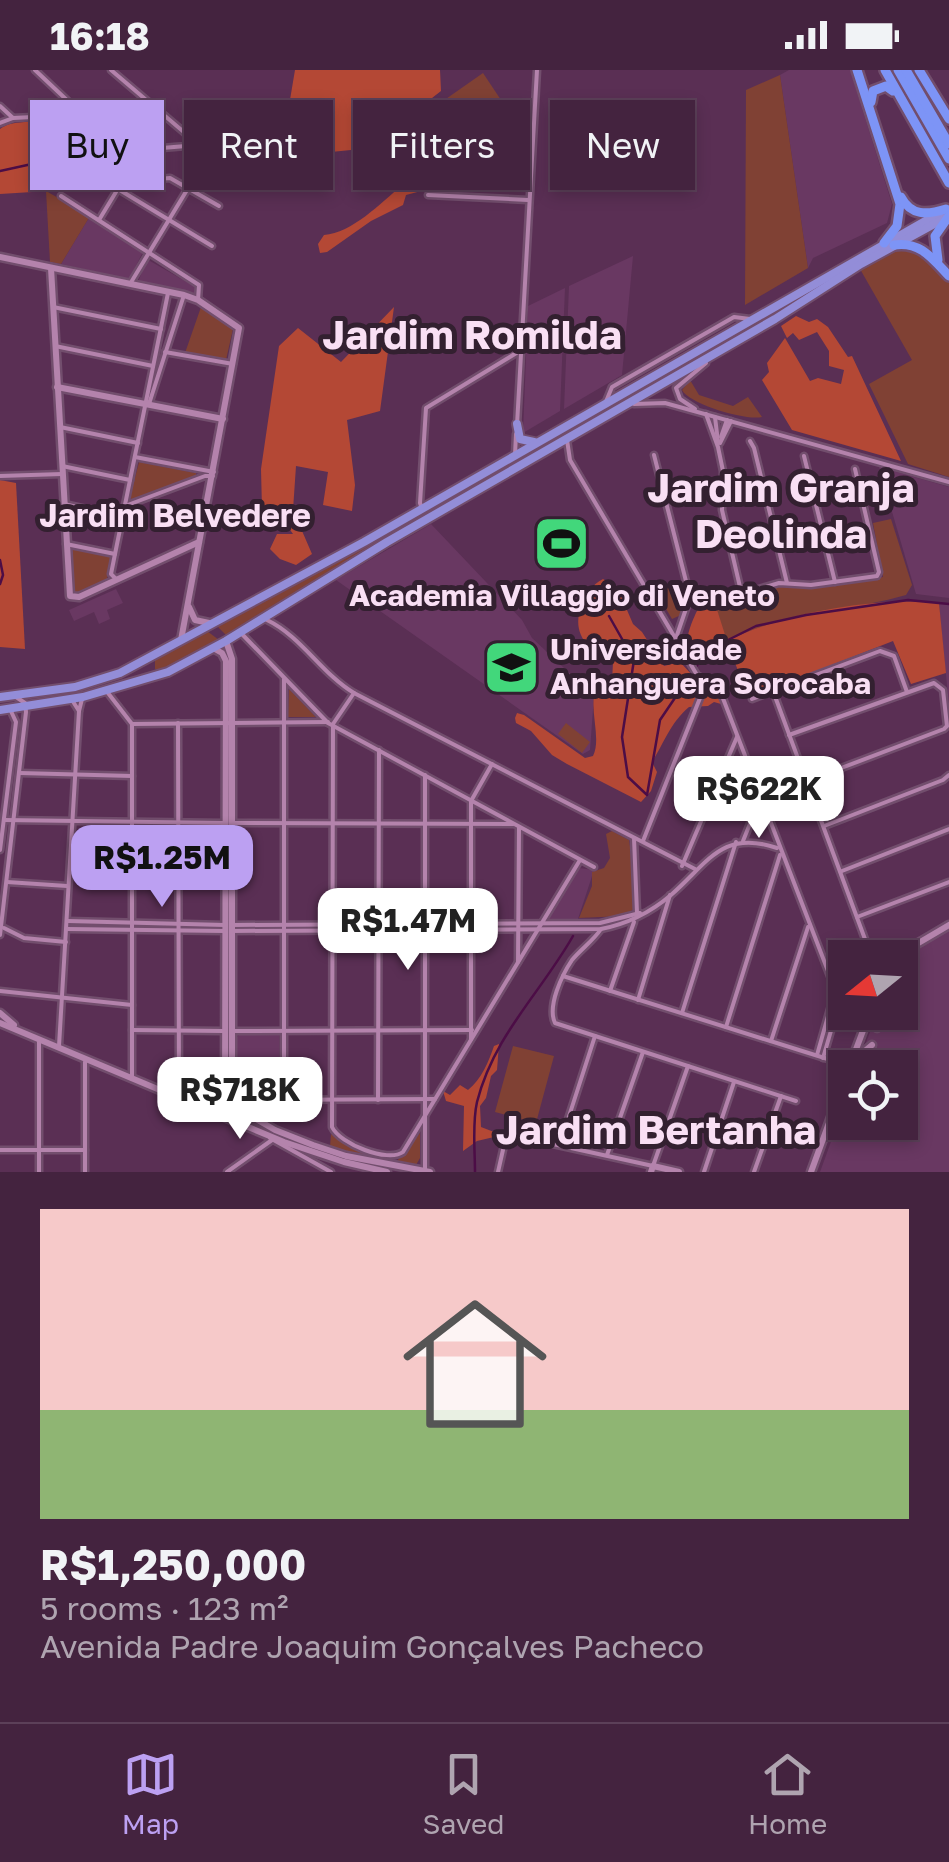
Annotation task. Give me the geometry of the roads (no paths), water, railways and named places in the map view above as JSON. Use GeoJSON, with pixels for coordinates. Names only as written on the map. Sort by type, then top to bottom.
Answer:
{"type":"FeatureCollection","features":[{"type":"Feature","properties":{"kind":"highway"},"geometry":{"type":"LineString","coordinates":[[858,70],[904,203],[913,211],[928,214],[948,211]]}},
{"type":"Feature","properties":{"kind":"highway"},"geometry":{"type":"LineString","coordinates":[[884,70],[949,184]]}},
{"type":"Feature","properties":{"kind":"highway"},"geometry":{"type":"LineString","coordinates":[[898,70],[949,159]]}},
{"type":"Feature","properties":{"kind":"highway"},"geometry":{"type":"LineString","coordinates":[[906,70],[949,144]]}},
{"type":"Feature","properties":{"kind":"highway"},"geometry":{"type":"LineString","coordinates":[[921,70],[949,119]]}},
{"type":"Feature","properties":{"kind":"highway"},"geometry":{"type":"LineString","coordinates":[[872,116],[873,91],[886,86],[909,114]]}},
{"type":"Feature","properties":{"kind":"highway"},"geometry":{"type":"LineString","coordinates":[[896,187],[900,216],[889,244],[916,245],[949,275]]}},
{"type":"Feature","properties":{"kind":"highway"},"geometry":{"type":"LineString","coordinates":[[948,211],[934,241],[938,260],[949,275]]}},
{"type":"Feature","properties":{"kind":"main road"},"geometry":{"type":"LineString","coordinates":[[0,698],[102,680],[159,652],[290,583],[754,316],[948,211]]}},
{"type":"Feature","properties":{"kind":"main road"},"geometry":{"type":"LineString","coordinates":[[5,709],[83,698],[168,672],[727,348],[889,244]]}},
{"type":"Feature","properties":{"kind":"main road"},"geometry":{"type":"LineString","coordinates":[[770,307],[775,319]]}},
{"type":"Feature","properties":{"kind":"main road"},"geometry":{"type":"LineString","coordinates":[[754,316],[763,317],[763,326]]}},
{"type":"Feature","properties":{"kind":"main road"},"geometry":{"type":"LineString","coordinates":[[585,415],[592,425]]}},
{"type":"Feature","properties":{"kind":"main road"},"geometry":{"type":"LineString","coordinates":[[576,421],[580,424],[579,432]]}},
{"type":"Feature","properties":{"kind":"main road"},"geometry":{"type":"LineString","coordinates":[[517,424],[522,441],[538,442]]}},
{"type":"Feature","properties":{"kind":"main road"},"geometry":{"type":"LineString","coordinates":[[507,474],[515,456]]}},
{"type":"Feature","properties":{"kind":"main road"},"geometry":{"type":"LineString","coordinates":[[422,509],[430,518]]}},
{"type":"Feature","properties":{"kind":"main road"},"geometry":{"type":"LineString","coordinates":[[209,623],[226,641]]}},
{"type":"Feature","properties":{"kind":"main road"},"geometry":{"type":"LineString","coordinates":[[159,652],[152,668],[155,672],[168,672]]}},
{"type":"Feature","properties":{"kind":"street"},"geometry":{"type":"LineString","coordinates":[[35,70],[67,100]]}},
{"type":"Feature","properties":{"kind":"street"},"geometry":{"type":"LineString","coordinates":[[110,70],[146,100]]}},
{"type":"Feature","properties":{"kind":"street"},"geometry":{"type":"LineString","coordinates":[[515,456],[538,70]]}},
{"type":"Feature","properties":{"kind":"street"},"geometry":{"type":"LineString","coordinates":[[0,106],[13,118]]}},
{"type":"Feature","properties":{"kind":"street"},"geometry":{"type":"LineString","coordinates":[[164,115],[188,138],[186,146],[164,149]]}},
{"type":"Feature","properties":{"kind":"street"},"geometry":{"type":"LineString","coordinates":[[0,123],[30,117]]}},
{"type":"Feature","properties":{"kind":"street"},"geometry":{"type":"LineString","coordinates":[[99,220],[117,190]]}},
{"type":"Feature","properties":{"kind":"street"},"geometry":{"type":"LineString","coordinates":[[120,190],[212,246]]}},
{"type":"Feature","properties":{"kind":"street"},"geometry":{"type":"LineString","coordinates":[[130,284],[187,190]]}},
{"type":"Feature","properties":{"kind":"street"},"geometry":{"type":"LineString","coordinates":[[190,190],[219,206]]}},
{"type":"Feature","properties":{"kind":"street"},"geometry":{"type":"LineString","coordinates":[[428,194],[529,200]]}},
{"type":"Feature","properties":{"kind":"street"},"geometry":{"type":"LineString","coordinates":[[61,196],[200,286],[198,300]]}},
{"type":"Feature","properties":{"kind":"street"},"geometry":{"type":"LineString","coordinates":[[0,257],[198,300],[238,328],[181,640]]}},
{"type":"Feature","properties":{"kind":"street"},"geometry":{"type":"LineString","coordinates":[[50,268],[72,598],[200,541]]}},
{"type":"Feature","properties":{"kind":"street"},"geometry":{"type":"LineString","coordinates":[[157,367],[168,293]]}},
{"type":"Feature","properties":{"kind":"street"},"geometry":{"type":"LineString","coordinates":[[117,580],[112,574],[115,554],[146,408],[184,296]]}},
{"type":"Feature","properties":{"kind":"street"},"geometry":{"type":"LineString","coordinates":[[53,307],[160,330]]}},
{"type":"Feature","properties":{"kind":"street"},"geometry":{"type":"LineString","coordinates":[[55,346],[157,367]]}},
{"type":"Feature","properties":{"kind":"street"},"geometry":{"type":"LineString","coordinates":[[422,509],[426,408],[508,360],[521,347]]}},
{"type":"Feature","properties":{"kind":"street"},"geometry":{"type":"LineString","coordinates":[[699,412],[680,400],[677,385],[727,348]]}},
{"type":"Feature","properties":{"kind":"street"},"geometry":{"type":"LineString","coordinates":[[164,352],[233,364]]}},
{"type":"Feature","properties":{"kind":"street"},"geometry":{"type":"LineString","coordinates":[[508,360],[516,362],[520,370]]}},
{"type":"Feature","properties":{"kind":"street"},"geometry":{"type":"LineString","coordinates":[[57,387],[146,408],[224,419]]}},
{"type":"Feature","properties":{"kind":"street"},"geometry":{"type":"LineString","coordinates":[[625,406],[654,402],[699,412],[949,482]]}},
{"type":"Feature","properties":{"kind":"street"},"geometry":{"type":"LineString","coordinates":[[706,414],[718,447]]}},
{"type":"Feature","properties":{"kind":"street"},"geometry":{"type":"LineString","coordinates":[[715,416],[719,426],[726,533],[738,583],[744,590]]}},
{"type":"Feature","properties":{"kind":"street"},"geometry":{"type":"LineString","coordinates":[[718,447],[729,421]]}},
{"type":"Feature","properties":{"kind":"street"},"geometry":{"type":"LineString","coordinates":[[60,427],[138,443]]}},
{"type":"Feature","properties":{"kind":"street"},"geometry":{"type":"LineString","coordinates":[[567,440],[570,460],[675,640],[697,675],[719,688],[831,982],[832,1002],[820,1056]]}},
{"type":"Feature","properties":{"kind":"street"},"geometry":{"type":"LineString","coordinates":[[750,441],[787,583]]}},
{"type":"Feature","properties":{"kind":"street"},"geometry":{"type":"LineString","coordinates":[[550,448],[570,460]]}},
{"type":"Feature","properties":{"kind":"street"},"geometry":{"type":"LineString","coordinates":[[654,455],[690,597],[675,640]]}},
{"type":"Feature","properties":{"kind":"street"},"geometry":{"type":"LineString","coordinates":[[804,456],[835,582]]}},
{"type":"Feature","properties":{"kind":"street"},"geometry":{"type":"LineString","coordinates":[[135,457],[214,474]]}},
{"type":"Feature","properties":{"kind":"street"},"geometry":{"type":"LineString","coordinates":[[724,602],[744,590],[877,576],[856,469]]}},
{"type":"Feature","properties":{"kind":"street"},"geometry":{"type":"LineString","coordinates":[[0,476],[62,470],[130,480]]}},
{"type":"Feature","properties":{"kind":"street"},"geometry":{"type":"LineString","coordinates":[[124,506],[214,474]]}},
{"type":"Feature","properties":{"kind":"street"},"geometry":{"type":"LineString","coordinates":[[64,504],[122,517]]}},
{"type":"Feature","properties":{"kind":"street"},"geometry":{"type":"LineString","coordinates":[[66,544],[115,554]]}},
{"type":"Feature","properties":{"kind":"street"},"geometry":{"type":"LineString","coordinates":[[184,549],[193,552],[197,562]]}},
{"type":"Feature","properties":{"kind":"street"},"geometry":{"type":"LineString","coordinates":[[690,597],[710,592]]}},
{"type":"Feature","properties":{"kind":"street"},"geometry":{"type":"LineString","coordinates":[[189,601],[193,618],[209,623]]}},
{"type":"Feature","properties":{"kind":"street"},"geometry":{"type":"LineString","coordinates":[[263,618],[287,632],[330,677],[354,693],[694,870]]}},
{"type":"Feature","properties":{"kind":"street"},"geometry":{"type":"LineString","coordinates":[[668,628],[680,626]]}},
{"type":"Feature","properties":{"kind":"street"},"geometry":{"type":"LineString","coordinates":[[240,632],[331,723],[594,866]]}},
{"type":"Feature","properties":{"kind":"street"},"geometry":{"type":"LineString","coordinates":[[226,641],[232,659],[228,723]]}},
{"type":"Feature","properties":{"kind":"street"},"geometry":{"type":"LineString","coordinates":[[212,648],[226,658],[232,1104],[229,1118]]}},
{"type":"Feature","properties":{"kind":"street"},"geometry":{"type":"LineString","coordinates":[[752,699],[880,652],[894,656],[907,692]]}},
{"type":"Feature","properties":{"kind":"street"},"geometry":{"type":"LineString","coordinates":[[284,679],[284,1101]]}},
{"type":"Feature","properties":{"kind":"street"},"geometry":{"type":"LineString","coordinates":[[790,735],[934,682],[943,690],[947,726],[806,781]]}},
{"type":"Feature","properties":{"kind":"street"},"geometry":{"type":"LineString","coordinates":[[642,843],[706,683]]}},
{"type":"Feature","properties":{"kind":"street"},"geometry":{"type":"LineString","coordinates":[[773,691],[866,940]]}},
{"type":"Feature","properties":{"kind":"street"},"geometry":{"type":"LineString","coordinates":[[105,692],[113,696],[132,724],[132,1079]]}},
{"type":"Feature","properties":{"kind":"street"},"geometry":{"type":"LineString","coordinates":[[354,693],[331,723],[332,1127],[338,1138],[389,1156],[400,1155],[580,860]]}},
{"type":"Feature","properties":{"kind":"street"},"geometry":{"type":"LineString","coordinates":[[0,936],[26,707],[14,697]]}},
{"type":"Feature","properties":{"kind":"street"},"geometry":{"type":"LineString","coordinates":[[58,1049],[79,711],[83,698]]}},
{"type":"Feature","properties":{"kind":"street"},"geometry":{"type":"LineString","coordinates":[[72,700],[79,711]]}},
{"type":"Feature","properties":{"kind":"street"},"geometry":{"type":"LineString","coordinates":[[0,850],[16,722],[5,709]]}},
{"type":"Feature","properties":{"kind":"street"},"geometry":{"type":"LineString","coordinates":[[177,1097],[178,723]]}},
{"type":"Feature","properties":{"kind":"street"},"geometry":{"type":"LineString","coordinates":[[132,724],[331,723]]}},
{"type":"Feature","properties":{"kind":"street"},"geometry":{"type":"LineString","coordinates":[[682,866],[737,736]]}},
{"type":"Feature","properties":{"kind":"street"},"geometry":{"type":"LineString","coordinates":[[378,750],[378,1100]]}},
{"type":"Feature","properties":{"kind":"street"},"geometry":{"type":"LineString","coordinates":[[778,766],[798,759]]}},
{"type":"Feature","properties":{"kind":"street"},"geometry":{"type":"LineString","coordinates":[[470,1040],[471,801],[492,764]]}},
{"type":"Feature","properties":{"kind":"street"},"geometry":{"type":"LineString","coordinates":[[20,773],[132,776]]}},
{"type":"Feature","properties":{"kind":"street"},"geometry":{"type":"LineString","coordinates":[[206,1110],[232,1104],[275,1130],[313,1146],[427,1172],[426,775]]}},
{"type":"Feature","properties":{"kind":"street"},"geometry":{"type":"LineString","coordinates":[[823,826],[949,775]]}},
{"type":"Feature","properties":{"kind":"street"},"geometry":{"type":"LineString","coordinates":[[743,841],[760,797]]}},
{"type":"Feature","properties":{"kind":"street"},"geometry":{"type":"LineString","coordinates":[[4,820],[516,825]]}},
{"type":"Feature","properties":{"kind":"street"},"geometry":{"type":"LineString","coordinates":[[516,825],[518,963]]}},
{"type":"Feature","properties":{"kind":"street"},"geometry":{"type":"LineString","coordinates":[[840,871],[949,829]]}},
{"type":"Feature","properties":{"kind":"street"},"geometry":{"type":"LineString","coordinates":[[610,991],[636,917],[634,838]]}},
{"type":"Feature","properties":{"kind":"street"},"geometry":{"type":"LineString","coordinates":[[518,926],[538,930],[600,926],[636,917],[670,896],[694,870],[736,842],[757,841],[780,850]]}},
{"type":"Feature","properties":{"kind":"street"},"geometry":{"type":"LineString","coordinates":[[682,1013],[736,842]]}},
{"type":"Feature","properties":{"kind":"street"},"geometry":{"type":"LineString","coordinates":[[726,1027],[780,850]]}},
{"type":"Feature","properties":{"kind":"street"},"geometry":{"type":"LineString","coordinates":[[7,882],[69,886]]}},
{"type":"Feature","properties":{"kind":"street"},"geometry":{"type":"LineString","coordinates":[[857,917],[949,882]]}},
{"type":"Feature","properties":{"kind":"street"},"geometry":{"type":"LineString","coordinates":[[638,1000],[670,896]]}},
{"type":"Feature","properties":{"kind":"street"},"geometry":{"type":"LineString","coordinates":[[68,921],[132,927]]}},
{"type":"Feature","properties":{"kind":"street"},"geometry":{"type":"LineString","coordinates":[[67,929],[472,927],[542,923],[600,926]]}},
{"type":"Feature","properties":{"kind":"street"},"geometry":{"type":"LineString","coordinates":[[770,1041],[808,924]]}},
{"type":"Feature","properties":{"kind":"street"},"geometry":{"type":"LineString","coordinates":[[918,943],[949,925]]}},
{"type":"Feature","properties":{"kind":"street"},"geometry":{"type":"LineString","coordinates":[[600,926],[563,976],[551,1012],[557,1024],[796,1101]]}},
{"type":"Feature","properties":{"kind":"street"},"geometry":{"type":"LineString","coordinates":[[1,927],[24,938],[66,942]]}},
{"type":"Feature","properties":{"kind":"street"},"geometry":{"type":"LineString","coordinates":[[563,976],[828,1058]]}},
{"type":"Feature","properties":{"kind":"street"},"geometry":{"type":"LineString","coordinates":[[0,991],[132,1005]]}},
{"type":"Feature","properties":{"kind":"street"},"geometry":{"type":"LineString","coordinates":[[0,1013],[20,1029],[58,1049],[283,1144],[387,1172]]}},
{"type":"Feature","properties":{"kind":"street"},"geometry":{"type":"LineString","coordinates":[[0,1023],[41,1040]]}},
{"type":"Feature","properties":{"kind":"street"},"geometry":{"type":"LineString","coordinates":[[132,1030],[478,1030]]}},
{"type":"Feature","properties":{"kind":"street"},"geometry":{"type":"LineString","coordinates":[[560,1144],[595,1036]]}},
{"type":"Feature","properties":{"kind":"street"},"geometry":{"type":"LineString","coordinates":[[39,1172],[41,1040]]}},
{"type":"Feature","properties":{"kind":"street"},"geometry":{"type":"LineString","coordinates":[[866,1050],[872,1045]]}},
{"type":"Feature","properties":{"kind":"street"},"geometry":{"type":"LineString","coordinates":[[607,1155],[643,1052]]}},
{"type":"Feature","properties":{"kind":"street"},"geometry":{"type":"LineString","coordinates":[[85,1172],[86,1061]]}},
{"type":"Feature","properties":{"kind":"street"},"geometry":{"type":"LineString","coordinates":[[652,1169],[688,1066]]}},
{"type":"Feature","properties":{"kind":"street"},"geometry":{"type":"LineString","coordinates":[[704,1172],[734,1081]]}},
{"type":"Feature","properties":{"kind":"street"},"geometry":{"type":"LineString","coordinates":[[754,1172],[781,1096]]}},
{"type":"Feature","properties":{"kind":"street"},"geometry":{"type":"LineString","coordinates":[[177,1097],[232,1104],[436,1100]]}},
{"type":"Feature","properties":{"kind":"street"},"geometry":{"type":"LineString","coordinates":[[810,1172],[828,1124]]}},
{"type":"Feature","properties":{"kind":"street"},"geometry":{"type":"LineString","coordinates":[[498,1172],[504,1141],[510,1135],[679,1172]]}},
{"type":"Feature","properties":{"kind":"street"},"geometry":{"type":"LineString","coordinates":[[227,1172],[269,1138]]}},
{"type":"Feature","properties":{"kind":"street"},"geometry":{"type":"LineString","coordinates":[[283,1144],[332,1172]]}},
{"type":"Feature","properties":{"kind":"street"},"geometry":{"type":"LineString","coordinates":[[0,1150],[85,1150]]}},
{"type":"Feature","properties":{"kind":"street"},"geometry":{"type":"LineString","coordinates":[[314,1172],[322,1167]]}},
{"type":"Feature","properties":{"kind":"waterway"},"geometry":{"type":"LineString","coordinates":[[0,171],[30,164]]}},
{"type":"Feature","properties":{"kind":"waterway"},"geometry":{"type":"LineString","coordinates":[[0,560],[0,584]]}},
{"type":"Feature","properties":{"kind":"waterway"},"geometry":{"type":"LineString","coordinates":[[647,795],[660,720],[704,655],[726,641],[756,626],[806,615],[908,600],[949,604]]}},
{"type":"Feature","properties":{"kind":"waterway"},"geometry":{"type":"LineString","coordinates":[[609,616],[634,660],[622,737],[628,777],[646,794]]}},
{"type":"Feature","properties":{"kind":"waterway"},"geometry":{"type":"LineString","coordinates":[[475,1172],[475,1119],[485,1078],[506,1035],[573,936]]}},
{"type":"Feature","properties":{"kind":"place","name":"Academia Villaggio di Veneto"},"geometry":{"type":"Point","coordinates":[562,543]}},
{"type":"Feature","properties":{"kind":"place","name":"Universidade Anhanguera Sorocaba"},"geometry":{"type":"Point","coordinates":[511,667]}},
{"type":"Feature","properties":{"kind":"district","name":"Jardim Romilda"},"geometry":{"type":"Point","coordinates":[472,335]}},
{"type":"Feature","properties":{"kind":"district","name":"Jardim Granja Deolinda"},"geometry":{"type":"Point","coordinates":[781,511]}},
{"type":"Feature","properties":{"kind":"district","name":"Jardim Belvedere"},"geometry":{"type":"Point","coordinates":[175,516]}},
{"type":"Feature","properties":{"kind":"district","name":"Jardim Bertanha"},"geometry":{"type":"Point","coordinates":[656,1130]}}]}
